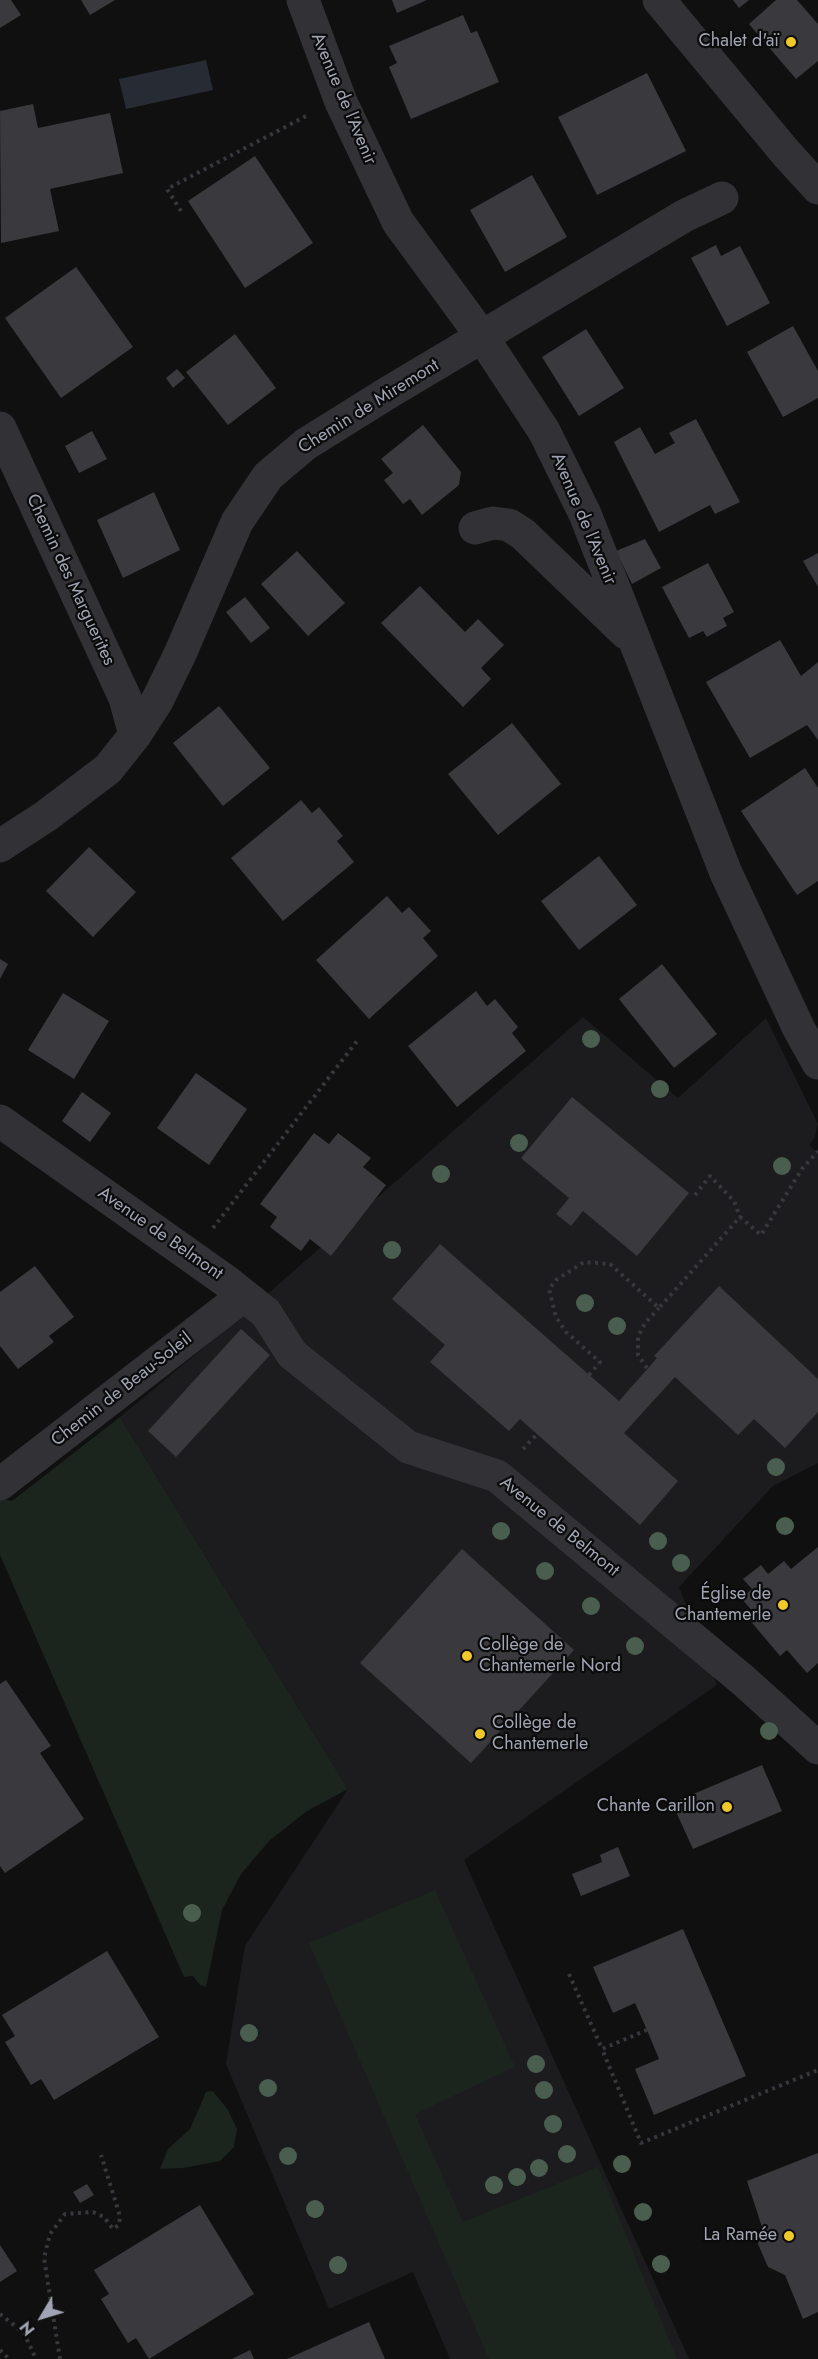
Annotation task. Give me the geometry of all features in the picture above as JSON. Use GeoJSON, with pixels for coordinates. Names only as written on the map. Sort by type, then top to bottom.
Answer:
{"type":"FeatureCollection","features":[{"type":"Feature","properties":{"kind":"street","name":"Avenue de l'Avenir"},"geometry":{"type":"LineString","coordinates":[[303,0],[341,102],[398,222],[483,338],[544,431],[575,493],[726,873],[799,1029],[818,1063]]}},
{"type":"Feature","properties":{"kind":"street"},"geometry":{"type":"LineString","coordinates":[[659,0],[786,153],[818,188]]}},
{"type":"Feature","properties":{"kind":"street","name":"Chemin de Miremont"},"geometry":{"type":"LineString","coordinates":[[0,846],[46,816],[108,769],[135,735],[157,701],[180,654],[237,522],[268,476],[306,444],[684,216],[722,198]]}},
{"type":"Feature","properties":{"kind":"street","name":"Chemin des Marguerites"},"geometry":{"type":"LineString","coordinates":[[0,428],[125,698],[135,735]]}},
{"type":"Feature","properties":{"kind":"street"},"geometry":{"type":"LineString","coordinates":[[475,528],[493,523],[508,525],[523,534],[633,640]]}},
{"type":"Feature","properties":{"kind":"street","name":"Avenue de Belmont"},"geometry":{"type":"LineString","coordinates":[[0,1121],[226,1281],[266,1312],[292,1354],[408,1447],[497,1476],[744,1681],[818,1748]]}},
{"type":"Feature","properties":{"kind":"street","name":"Chemin de Beau-Soleil"},"geometry":{"type":"LineString","coordinates":[[0,1484],[243,1296]]}},
{"type":"Feature","properties":{"kind":"path"},"geometry":{"type":"LineString","coordinates":[[181,211],[167,189],[311,113]]}},
{"type":"Feature","properties":{"kind":"path"},"geometry":{"type":"LineString","coordinates":[[210,1231],[357,1041]]}},
{"type":"Feature","properties":{"kind":"path"},"geometry":{"type":"LineString","coordinates":[[694,1195],[710,1176],[734,1201],[740,1217],[761,1235],[802,1169],[818,1150]]}},
{"type":"Feature","properties":{"kind":"path"},"geometry":{"type":"LineString","coordinates":[[647,1368],[638,1355],[638,1337],[645,1323],[740,1217]]}},
{"type":"Feature","properties":{"kind":"path"},"geometry":{"type":"LineString","coordinates":[[589,1375],[600,1362],[566,1332],[556,1317],[549,1289],[556,1280],[584,1262],[610,1264],[659,1308]]}},
{"type":"Feature","properties":{"kind":"path"},"geometry":{"type":"LineString","coordinates":[[569,1974],[641,2143],[818,2070]]}},
{"type":"Feature","properties":{"kind":"path"},"geometry":{"type":"LineString","coordinates":[[602,2049],[647,2030]]}},
{"type":"Feature","properties":{"kind":"path"},"geometry":{"type":"LineString","coordinates":[[60,2359],[44,2258],[50,2234],[66,2214],[93,2212],[104,2217],[113,2229],[119,2225],[120,2216],[101,2155]]}},
{"type":"Feature","properties":{"kind":"path"},"geometry":{"type":"LineString","coordinates":[[0,2314],[24,2334],[36,2359]]}},
{"type":"Feature","properties":{"kind":"path"},"geometry":{"type":"LineString","coordinates":[[0,2350],[9,2359]]}},
{"type":"Feature","properties":{"kind":"shaded area"},"geometry":{"type":"Polygon","coordinates":[[[206,60],[213,90],[126,109],[119,79],[206,60]]]}},
{"type":"Feature","properties":{"kind":"shaded area","name":"Collège de Chantemerle"},"geometry":{"type":"Polygon","coordinates":[[[583,1017],[678,1098],[766,1018],[818,1124],[815,1137],[809,1145],[818,1153],[818,1463],[773,1486],[679,1587],[717,1685],[464,1860],[689,2359],[450,2359],[413,2272],[329,2309],[226,2064],[245,1946],[348,1789],[120,1417],[247,1312],[583,1017]]]}},
{"type":"Feature","properties":{"kind":"shaded area"},"geometry":{"type":"Polygon","coordinates":[[[120,1417],[348,1789],[307,1811],[269,1841],[241,1874],[222,1910],[206,1987],[200,1985],[193,1976],[184,1977],[0,1555],[0,1498],[12,1501],[120,1417]]]}},
{"type":"Feature","properties":{"kind":"shaded area"},"geometry":{"type":"Polygon","coordinates":[[[435,1890],[515,2067],[415,2114],[463,2222],[598,2167],[677,2359],[489,2359],[309,1943],[435,1890]]]}},
{"type":"Feature","properties":{"kind":"shaded area"},"geometry":{"type":"Polygon","coordinates":[[[213,2091],[228,2110],[237,2129],[234,2147],[220,2161],[183,2168],[160,2169],[168,2149],[190,2129],[206,2092],[213,2091]]]}},
{"type":"Feature","properties":{"kind":"building"},"geometry":{"type":"Polygon","coordinates":[[[0,0],[11,0],[21,15],[0,28],[0,0]]]}},
{"type":"Feature","properties":{"kind":"building"},"geometry":{"type":"Polygon","coordinates":[[[81,0],[115,0],[90,15],[81,0]]]}},
{"type":"Feature","properties":{"kind":"building"},"geometry":{"type":"Polygon","coordinates":[[[392,0],[427,0],[397,13],[392,0]]]}},
{"type":"Feature","properties":{"kind":"building"},"geometry":{"type":"Polygon","coordinates":[[[733,0],[749,0],[739,8],[733,0]]]}},
{"type":"Feature","properties":{"kind":"building","name":"Chalet d'aï"},"geometry":{"type":"Polygon","coordinates":[[[776,0],[797,0],[818,24],[818,61],[796,79],[749,24],[776,0]]]}},
{"type":"Feature","properties":{"kind":"building"},"geometry":{"type":"Polygon","coordinates":[[[463,15],[471,33],[477,31],[499,82],[411,119],[389,67],[397,63],[389,46],[463,15]]]}},
{"type":"Feature","properties":{"kind":"building"},"geometry":{"type":"Polygon","coordinates":[[[647,73],[686,151],[597,195],[558,117],[647,73]]]}},
{"type":"Feature","properties":{"kind":"building"},"geometry":{"type":"Polygon","coordinates":[[[33,104],[38,128],[110,113],[123,173],[50,189],[59,231],[1,243],[0,111],[33,104]]]}},
{"type":"Feature","properties":{"kind":"building"},"geometry":{"type":"Polygon","coordinates":[[[255,156],[313,243],[245,288],[188,201],[255,156]]]}},
{"type":"Feature","properties":{"kind":"building"},"geometry":{"type":"Polygon","coordinates":[[[532,175],[567,237],[505,272],[470,210],[532,175]]]}},
{"type":"Feature","properties":{"kind":"building"},"geometry":{"type":"Polygon","coordinates":[[[716,245],[721,256],[740,246],[770,303],[727,326],[691,258],[716,245]]]}},
{"type":"Feature","properties":{"kind":"building"},"geometry":{"type":"Polygon","coordinates":[[[76,267],[133,347],[61,398],[5,318],[76,267]]]}},
{"type":"Feature","properties":{"kind":"building"},"geometry":{"type":"Polygon","coordinates":[[[793,326],[818,371],[818,398],[783,417],[747,352],[793,326]]]}},
{"type":"Feature","properties":{"kind":"building"},"geometry":{"type":"Polygon","coordinates":[[[586,329],[624,388],[579,416],[542,357],[586,329]]]}},
{"type":"Feature","properties":{"kind":"building"},"geometry":{"type":"Polygon","coordinates":[[[235,334],[276,388],[228,425],[186,372],[235,334]]]}},
{"type":"Feature","properties":{"kind":"building"},"geometry":{"type":"Polygon","coordinates":[[[177,369],[185,378],[173,388],[166,378],[177,369]]]}},
{"type":"Feature","properties":{"kind":"building"},"geometry":{"type":"Polygon","coordinates":[[[696,419],[740,502],[715,514],[710,505],[659,532],[614,442],[640,427],[655,454],[675,443],[669,433],[696,419]]]}},
{"type":"Feature","properties":{"kind":"building"},"geometry":{"type":"Polygon","coordinates":[[[423,425],[461,472],[459,485],[422,515],[410,499],[403,504],[384,480],[393,473],[381,459],[423,425]]]}},
{"type":"Feature","properties":{"kind":"building"},"geometry":{"type":"Polygon","coordinates":[[[92,431],[107,459],[79,473],[65,446],[92,431]]]}},
{"type":"Feature","properties":{"kind":"building"},"geometry":{"type":"Polygon","coordinates":[[[154,492],[180,550],[123,578],[97,520],[154,492]]]}},
{"type":"Feature","properties":{"kind":"building"},"geometry":{"type":"Polygon","coordinates":[[[645,539],[661,568],[632,584],[616,551],[645,539]]]}},
{"type":"Feature","properties":{"kind":"building"},"geometry":{"type":"Polygon","coordinates":[[[297,551],[345,603],[308,636],[261,584],[297,551]]]}},
{"type":"Feature","properties":{"kind":"building"},"geometry":{"type":"Polygon","coordinates":[[[818,553],[818,587],[803,561],[818,553]]]}},
{"type":"Feature","properties":{"kind":"building"},"geometry":{"type":"Polygon","coordinates":[[[708,563],[734,612],[723,618],[727,626],[707,637],[703,631],[689,638],[662,587],[708,563]]]}},
{"type":"Feature","properties":{"kind":"building"},"geometry":{"type":"Polygon","coordinates":[[[420,586],[465,632],[478,619],[504,645],[481,668],[491,679],[463,707],[381,623],[420,586]]]}},
{"type":"Feature","properties":{"kind":"building"},"geometry":{"type":"Polygon","coordinates":[[[245,597],[270,628],[251,643],[226,612],[245,597]]]}},
{"type":"Feature","properties":{"kind":"building"},"geometry":{"type":"Polygon","coordinates":[[[780,640],[801,676],[818,662],[818,740],[807,725],[750,758],[706,682],[780,640]]]}},
{"type":"Feature","properties":{"kind":"building"},"geometry":{"type":"Polygon","coordinates":[[[219,706],[270,768],[223,806],[173,743],[219,706]]]}},
{"type":"Feature","properties":{"kind":"building"},"geometry":{"type":"Polygon","coordinates":[[[512,723],[561,784],[498,835],[448,774],[512,723]]]}},
{"type":"Feature","properties":{"kind":"building"},"geometry":{"type":"Polygon","coordinates":[[[805,768],[818,788],[818,881],[797,895],[741,811],[805,768]]]}},
{"type":"Feature","properties":{"kind":"building"},"geometry":{"type":"Polygon","coordinates":[[[301,800],[312,813],[319,807],[343,836],[337,841],[354,862],[283,921],[231,858],[301,800]]]}},
{"type":"Feature","properties":{"kind":"building"},"geometry":{"type":"Polygon","coordinates":[[[89,847],[136,892],[93,937],[46,891],[89,847]]]}},
{"type":"Feature","properties":{"kind":"building"},"geometry":{"type":"Polygon","coordinates":[[[599,856],[637,905],[579,950],[541,901],[599,856]]]}},
{"type":"Feature","properties":{"kind":"building"},"geometry":{"type":"Polygon","coordinates":[[[387,896],[402,913],[409,907],[431,931],[423,938],[438,956],[369,1019],[316,960],[387,896]]]}},
{"type":"Feature","properties":{"kind":"building"},"geometry":{"type":"Polygon","coordinates":[[[0,959],[8,964],[0,979],[0,959]]]}},
{"type":"Feature","properties":{"kind":"building"},"geometry":{"type":"Polygon","coordinates":[[[662,964],[717,1034],[674,1068],[619,999],[662,964]]]}},
{"type":"Feature","properties":{"kind":"building"},"geometry":{"type":"Polygon","coordinates":[[[476,991],[487,1006],[495,999],[518,1027],[512,1033],[526,1051],[457,1107],[408,1046],[476,991]]]}},
{"type":"Feature","properties":{"kind":"building"},"geometry":{"type":"Polygon","coordinates":[[[63,993],[109,1021],[74,1079],[28,1050],[63,993]]]}},
{"type":"Feature","properties":{"kind":"building"},"geometry":{"type":"Polygon","coordinates":[[[196,1073],[247,1109],[209,1165],[157,1128],[196,1073]]]}},
{"type":"Feature","properties":{"kind":"building"},"geometry":{"type":"Polygon","coordinates":[[[82,1092],[111,1113],[90,1142],[62,1121],[82,1092]]]}},
{"type":"Feature","properties":{"kind":"building"},"geometry":{"type":"Polygon","coordinates":[[[572,1097],[689,1193],[637,1256],[583,1211],[571,1226],[556,1214],[569,1198],[521,1158],[572,1097]]]}},
{"type":"Feature","properties":{"kind":"building"},"geometry":{"type":"Polygon","coordinates":[[[314,1133],[329,1144],[338,1133],[371,1158],[363,1167],[386,1185],[331,1256],[310,1239],[301,1251],[270,1227],[277,1217],[260,1204],[314,1133]]]}},
{"type":"Feature","properties":{"kind":"building"},"geometry":{"type":"Polygon","coordinates":[[[440,1244],[619,1401],[657,1358],[654,1356],[719,1286],[818,1379],[818,1412],[785,1448],[754,1419],[738,1435],[675,1377],[624,1433],[678,1481],[640,1525],[520,1419],[509,1431],[430,1362],[445,1345],[392,1299],[440,1244]]]}},
{"type":"Feature","properties":{"kind":"building"},"geometry":{"type":"Polygon","coordinates":[[[35,1266],[74,1317],[49,1336],[54,1342],[18,1369],[0,1346],[0,1292],[35,1266]]]}},
{"type":"Feature","properties":{"kind":"building"},"geometry":{"type":"Polygon","coordinates":[[[241,1329],[270,1355],[176,1457],[148,1431],[241,1329]]]}},
{"type":"Feature","properties":{"kind":"building","name":"Église de Chantemerle"},"geometry":{"type":"Polygon","coordinates":[[[818,1547],[818,1663],[807,1673],[787,1650],[780,1656],[748,1618],[754,1613],[741,1598],[752,1589],[743,1579],[761,1565],[768,1574],[784,1561],[791,1569],[818,1547]]]}},
{"type":"Feature","properties":{"kind":"building","name":"Collège de Chantemerle Nord"},"geometry":{"type":"Polygon","coordinates":[[[462,1549],[574,1650],[471,1763],[360,1663],[462,1549]]]}},
{"type":"Feature","properties":{"kind":"building"},"geometry":{"type":"Polygon","coordinates":[[[6,1680],[51,1746],[40,1753],[84,1819],[5,1873],[0,1866],[0,1684],[6,1680]]]}},
{"type":"Feature","properties":{"kind":"building","name":"Chante Carillon"},"geometry":{"type":"Polygon","coordinates":[[[762,1765],[782,1811],[693,1849],[672,1803],[762,1765]]]}},
{"type":"Feature","properties":{"kind":"building"},"geometry":{"type":"Polygon","coordinates":[[[618,1847],[630,1876],[581,1896],[572,1874],[602,1862],[600,1855],[618,1847]]]}},
{"type":"Feature","properties":{"kind":"building"},"geometry":{"type":"Polygon","coordinates":[[[683,1929],[746,2076],[654,2115],[635,2069],[659,2059],[635,2003],[613,2013],[593,1967],[683,1929]]]}},
{"type":"Feature","properties":{"kind":"building"},"geometry":{"type":"Polygon","coordinates":[[[107,1951],[159,2037],[54,2100],[41,2079],[31,2085],[5,2042],[15,2036],[2,2015],[107,1951]]]}},
{"type":"Feature","properties":{"kind":"building","name":"La Ramée"},"geometry":{"type":"Polygon","coordinates":[[[818,2153],[818,2312],[803,2319],[785,2275],[768,2267],[758,2244],[762,2227],[747,2181],[818,2153]]]}},
{"type":"Feature","properties":{"kind":"building"},"geometry":{"type":"Polygon","coordinates":[[[87,2184],[94,2195],[80,2203],[73,2192],[87,2184]]]}},
{"type":"Feature","properties":{"kind":"building"},"geometry":{"type":"Polygon","coordinates":[[[200,2205],[254,2294],[149,2359],[136,2338],[128,2343],[101,2299],[109,2294],[94,2270],[200,2205]]]}},
{"type":"Feature","properties":{"kind":"building"},"geometry":{"type":"Polygon","coordinates":[[[0,2245],[17,2271],[0,2282],[0,2245]]]}},
{"type":"Feature","properties":{"kind":"building"},"geometry":{"type":"Polygon","coordinates":[[[369,2322],[385,2359],[287,2359],[369,2322]]]}},
{"type":"Feature","properties":{"kind":"building"},"geometry":{"type":"Polygon","coordinates":[[[250,2350],[254,2359],[232,2359],[250,2350]]]}},
{"type":"Feature","properties":{"kind":"place","name":"Chalet d'aï"},"geometry":{"type":"Point","coordinates":[791,42]}},
{"type":"Feature","properties":{"kind":"place","name":"Église de Chantemerle"},"geometry":{"type":"Point","coordinates":[783,1605]}},
{"type":"Feature","properties":{"kind":"place","name":"Collège de Chantemerle Nord"},"geometry":{"type":"Point","coordinates":[467,1656]}},
{"type":"Feature","properties":{"kind":"place","name":"Collège de Chantemerle"},"geometry":{"type":"Point","coordinates":[480,1734]}},
{"type":"Feature","properties":{"kind":"place","name":"Chante Carillon"},"geometry":{"type":"Point","coordinates":[727,1807]}},
{"type":"Feature","properties":{"kind":"place","name":"La Ramée"},"geometry":{"type":"Point","coordinates":[789,2236]}}]}
